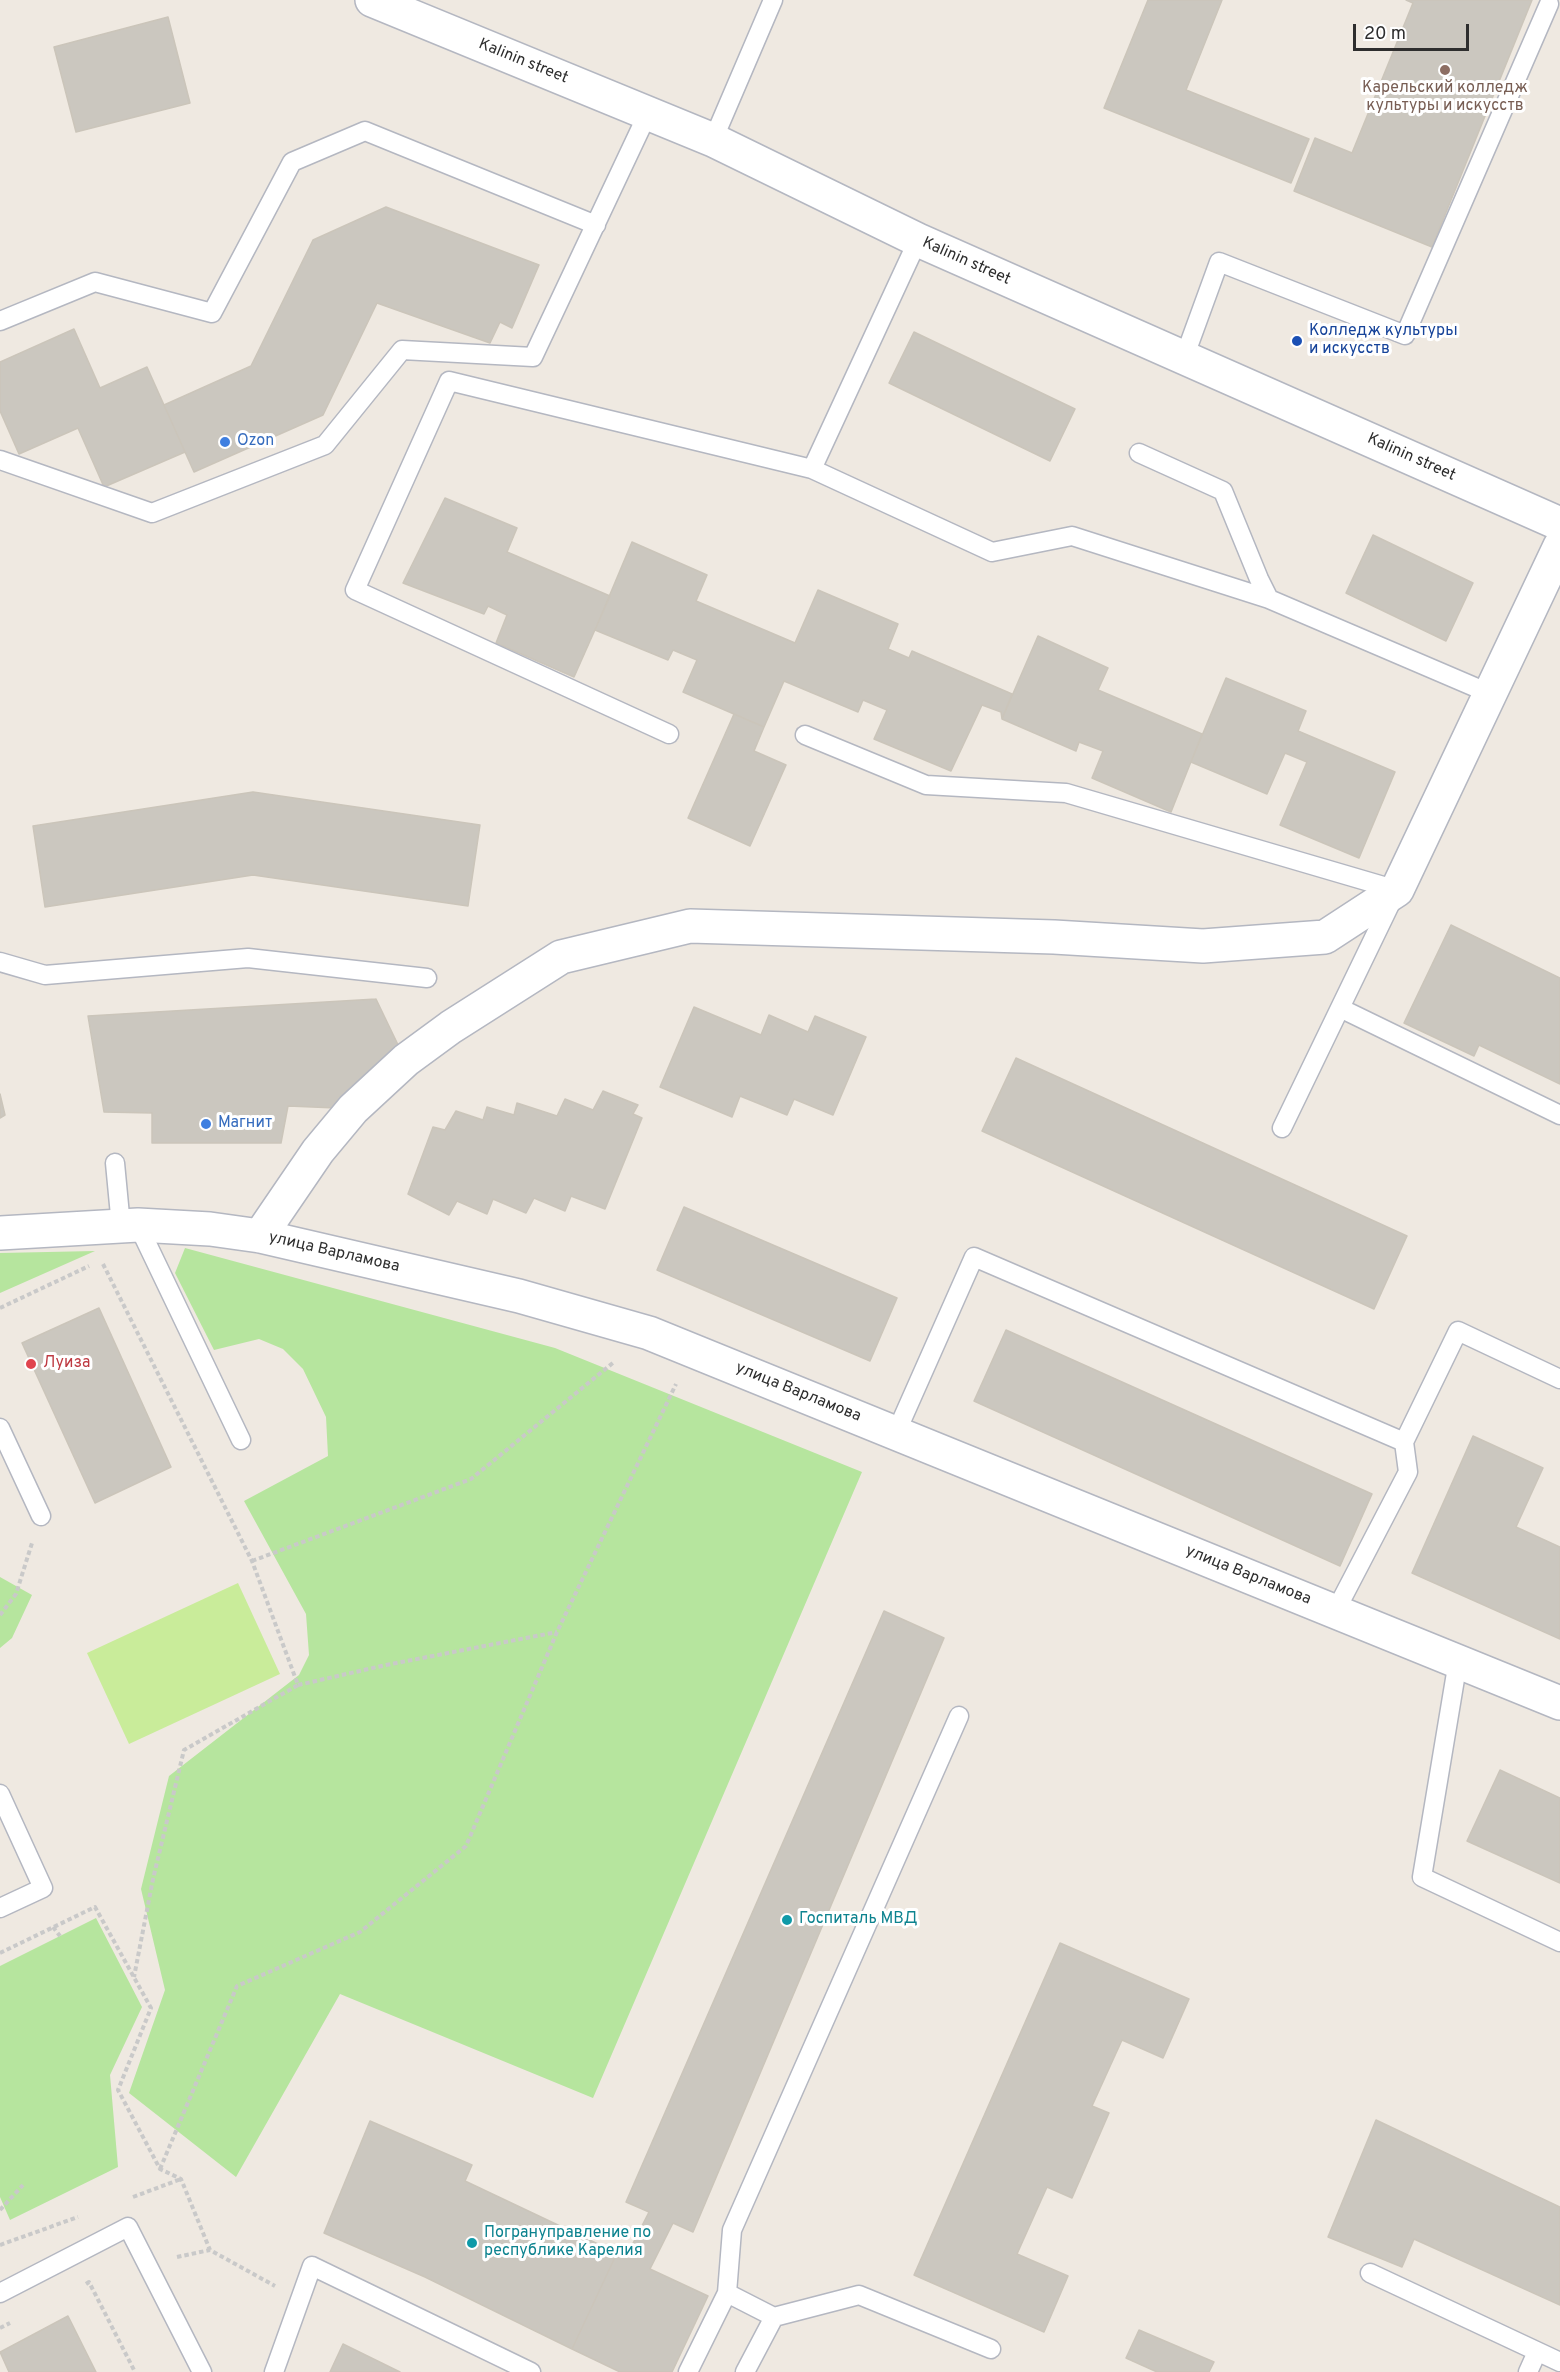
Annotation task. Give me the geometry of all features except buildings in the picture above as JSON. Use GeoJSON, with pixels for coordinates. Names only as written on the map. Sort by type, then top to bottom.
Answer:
{"type":"FeatureCollection","features":[{"type":"Feature","properties":{"kind":"street","name":"Kalinin street"},"geometry":{"type":"LineString","coordinates":[[372,0],[713,140],[918,240],[1560,524]]}},
{"type":"Feature","properties":{"kind":"street"},"geometry":{"type":"LineString","coordinates":[[260,1236],[318,1151],[353,1109],[406,1060],[451,1026],[561,957],[690,927],[1042,936],[1203,946],[1325,937],[1397,890],[1560,546]]}},
{"type":"Feature","properties":{"kind":"street","name":"улица Варламова"},"geometry":{"type":"LineString","coordinates":[[0,1233],[137,1235],[210,1229],[260,1236],[519,1296],[650,1333],[1560,1703]]}},
{"type":"Feature","properties":{"kind":"lane"},"geometry":{"type":"LineString","coordinates":[[713,140],[773,0]]}},
{"type":"Feature","properties":{"kind":"lane"},"geometry":{"type":"LineString","coordinates":[[1184,358],[1219,262],[1405,335],[1549,4]]}},
{"type":"Feature","properties":{"kind":"lane"},"geometry":{"type":"LineString","coordinates":[[0,460],[152,513],[325,445],[402,350],[533,357],[648,113]]}},
{"type":"Feature","properties":{"kind":"lane"},"geometry":{"type":"LineString","coordinates":[[0,321],[95,282],[212,313],[292,162],[364,131],[596,225]]}},
{"type":"Feature","properties":{"kind":"lane"},"geometry":{"type":"LineString","coordinates":[[812,469],[918,240]]}},
{"type":"Feature","properties":{"kind":"lane"},"geometry":{"type":"LineString","coordinates":[[669,734],[355,590],[449,381],[812,469],[992,552],[1072,536],[1269,599],[1491,694]]}},
{"type":"Feature","properties":{"kind":"lane"},"geometry":{"type":"LineString","coordinates":[[1138,453],[1223,491],[1269,599]]}},
{"type":"Feature","properties":{"kind":"lane"},"geometry":{"type":"LineString","coordinates":[[805,735],[926,785],[1066,793],[1397,890],[1282,1128]]}},
{"type":"Feature","properties":{"kind":"lane"},"geometry":{"type":"LineString","coordinates":[[0,962],[45,975],[248,958],[427,978]]}},
{"type":"Feature","properties":{"kind":"lane"},"geometry":{"type":"LineString","coordinates":[[1340,1008],[1560,1115]]}},
{"type":"Feature","properties":{"kind":"lane"},"geometry":{"type":"LineString","coordinates":[[115,1163],[137,1235],[241,1440]]}},
{"type":"Feature","properties":{"kind":"lane"},"geometry":{"type":"LineString","coordinates":[[896,1433],[974,1257],[1404,1442]]}},
{"type":"Feature","properties":{"kind":"lane"},"geometry":{"type":"LineString","coordinates":[[1335,1612],[1408,1472],[1404,1442],[1458,1331],[1560,1379]]}},
{"type":"Feature","properties":{"kind":"lane"},"geometry":{"type":"LineString","coordinates":[[0,1428],[8,1467],[41,1516]]}},
{"type":"Feature","properties":{"kind":"lane"},"geometry":{"type":"LineString","coordinates":[[1458,1661],[1422,1877],[1560,1942]]}},
{"type":"Feature","properties":{"kind":"lane"},"geometry":{"type":"LineString","coordinates":[[688,2372],[727,2293],[732,2230],[959,1716]]}},
{"type":"Feature","properties":{"kind":"lane"},"geometry":{"type":"LineString","coordinates":[[0,1794],[43,1888],[0,1908]]}},
{"type":"Feature","properties":{"kind":"lane"},"geometry":{"type":"LineString","coordinates":[[0,2293],[128,2227],[202,2372]]}},
{"type":"Feature","properties":{"kind":"lane"},"geometry":{"type":"LineString","coordinates":[[274,2372],[312,2266],[531,2372]]}},
{"type":"Feature","properties":{"kind":"lane"},"geometry":{"type":"LineString","coordinates":[[1370,2273],[1560,2362]]}},
{"type":"Feature","properties":{"kind":"lane"},"geometry":{"type":"LineString","coordinates":[[727,2293],[774,2317],[860,2295],[991,2349]]}},
{"type":"Feature","properties":{"kind":"lane"},"geometry":{"type":"LineString","coordinates":[[745,2372],[774,2317]]}},
{"type":"Feature","properties":{"kind":"lane"},"geometry":{"type":"LineString","coordinates":[[1528,2372],[1537,2352]]}},
{"type":"Feature","properties":{"kind":"path"},"geometry":{"type":"LineString","coordinates":[[137,1235],[102,1261],[252,1561],[298,1685]]}},
{"type":"Feature","properties":{"kind":"path"},"geometry":{"type":"LineString","coordinates":[[0,1308],[92,1265]]}},
{"type":"Feature","properties":{"kind":"path"},"geometry":{"type":"LineString","coordinates":[[252,1561],[471,1479],[650,1333]]}},
{"type":"Feature","properties":{"kind":"path"},"geometry":{"type":"LineString","coordinates":[[160,2169],[237,1986],[360,1932],[466,1846],[557,1632],[692,1350]]}},
{"type":"Feature","properties":{"kind":"path"},"geometry":{"type":"LineString","coordinates":[[0,1615],[16,1594],[41,1516]]}},
{"type":"Feature","properties":{"kind":"path"},"geometry":{"type":"LineString","coordinates":[[134,1977],[153,1879],[184,1750],[298,1685],[386,1665],[557,1632]]}},
{"type":"Feature","properties":{"kind":"path"},"geometry":{"type":"LineString","coordinates":[[0,1953],[95,1907],[151,2008],[118,2090],[160,2169],[181,2179],[210,2250],[299,2299]]}},
{"type":"Feature","properties":{"kind":"path"},"geometry":{"type":"LineString","coordinates":[[53,1927],[60,1936]]}},
{"type":"Feature","properties":{"kind":"path"},"geometry":{"type":"LineString","coordinates":[[0,2210],[22,2185]]}},
{"type":"Feature","properties":{"kind":"path"},"geometry":{"type":"LineString","coordinates":[[177,2257],[210,2250]]}},
{"type":"Feature","properties":{"kind":"path"},"geometry":{"type":"LineString","coordinates":[[80,2287],[89,2282],[135,2372]]}},
{"type":"Feature","properties":{"kind":"path"},"geometry":{"type":"LineString","coordinates":[[0,2328],[20,2318]]}},
{"type":"Feature","properties":{"kind":"green space"},"geometry":{"type":"Polygon","coordinates":[[[185,1248],[555,1348],[862,1472],[593,2098],[340,1994],[236,2177],[129,2093],[165,1990],[141,1889],[169,1776],[299,1675],[309,1655],[306,1614],[244,1501],[328,1456],[326,1417],[303,1369],[283,1349],[259,1339],[214,1350],[175,1273],[185,1248]]]}},
{"type":"Feature","properties":{"kind":"green space"},"geometry":{"type":"Polygon","coordinates":[[[95,1251],[0,1293],[0,1253],[95,1251]]]}},
{"type":"Feature","properties":{"kind":"green space"},"geometry":{"type":"Polygon","coordinates":[[[0,1577],[32,1595],[12,1638],[0,1648],[0,1577]]]}},
{"type":"Feature","properties":{"kind":"green space"},"geometry":{"type":"Polygon","coordinates":[[[238,1583],[280,1674],[129,1744],[87,1653],[238,1583]]]}},
{"type":"Feature","properties":{"kind":"green space"},"geometry":{"type":"Polygon","coordinates":[[[96,1918],[142,2007],[110,2075],[118,2167],[10,2220],[0,2197],[0,1966],[96,1918]]]}},
{"type":"Feature","properties":{"kind":"place","name":"Карельский колледж культуры и искусств"},"geometry":{"type":"Point","coordinates":[1445,70]}},
{"type":"Feature","properties":{"kind":"place","name":"Колледж культуры и искусств"},"geometry":{"type":"Point","coordinates":[1297,341]}},
{"type":"Feature","properties":{"kind":"place","name":"Ozon"},"geometry":{"type":"Point","coordinates":[225,442]}},
{"type":"Feature","properties":{"kind":"place","name":"Магнит"},"geometry":{"type":"Point","coordinates":[206,1124]}},
{"type":"Feature","properties":{"kind":"place","name":"Луиза"},"geometry":{"type":"Point","coordinates":[31,1364]}},
{"type":"Feature","properties":{"kind":"place","name":"Госпиталь МВД"},"geometry":{"type":"Point","coordinates":[787,1920]}},
{"type":"Feature","properties":{"kind":"place","name":"Погрануправление по республике Карелия"},"geometry":{"type":"Point","coordinates":[472,2243]}}]}
